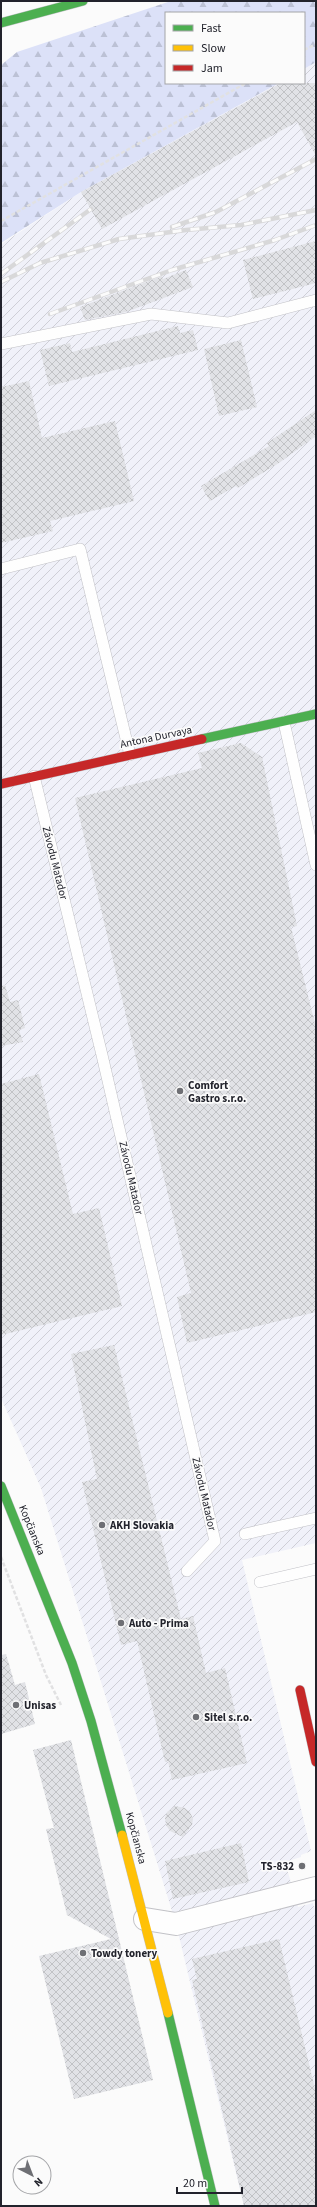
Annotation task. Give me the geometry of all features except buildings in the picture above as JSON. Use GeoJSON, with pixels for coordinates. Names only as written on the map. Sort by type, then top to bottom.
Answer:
{"type":"FeatureCollection","features":[{"type":"Feature","properties":{"kind":"street"},"geometry":{"type":"LineString","coordinates":[[1,23],[83,1]]}},
{"type":"Feature","properties":{"kind":"street"},"geometry":{"type":"LineString","coordinates":[[1,32],[26,16]]}},
{"type":"Feature","properties":{"kind":"street","name":"Antona Durvaya"},"geometry":{"type":"LineString","coordinates":[[1,784],[316,714]]}},
{"type":"Feature","properties":{"kind":"street","name":"Kopčianska"},"geometry":{"type":"LineString","coordinates":[[2,1492],[72,1663],[91,1721],[145,1919],[215,2206]]}},
{"type":"Feature","properties":{"kind":"street"},"geometry":{"type":"LineString","coordinates":[[300,1690],[316,1762]]}},
{"type":"Feature","properties":{"kind":"street"},"geometry":{"type":"LineString","coordinates":[[145,1919],[176,1924],[316,1888]]}},
{"type":"Feature","properties":{"kind":"lane"},"geometry":{"type":"LineString","coordinates":[[1,344],[151,314],[228,323],[316,300]]}},
{"type":"Feature","properties":{"kind":"lane"},"geometry":{"type":"LineString","coordinates":[[1,569],[80,549],[130,755]]}},
{"type":"Feature","properties":{"kind":"lane"},"geometry":{"type":"LineString","coordinates":[[284,722],[316,865]]}},
{"type":"Feature","properties":{"kind":"lane","name":"Závodu Matador"},"geometry":{"type":"LineString","coordinates":[[34,776],[102,1055],[215,1541],[187,1571]]}},
{"type":"Feature","properties":{"kind":"lane"},"geometry":{"type":"LineString","coordinates":[[245,1534],[316,1518]]}},
{"type":"Feature","properties":{"kind":"lane"},"geometry":{"type":"LineString","coordinates":[[260,1582],[316,1569]]}},
{"type":"Feature","properties":{"kind":"path"},"geometry":{"type":"LineString","coordinates":[[305,50],[316,44]]}},
{"type":"Feature","properties":{"kind":"path"},"geometry":{"type":"LineString","coordinates":[[1,221],[244,84]]}},
{"type":"Feature","properties":{"kind":"path"},"geometry":{"type":"LineString","coordinates":[[1,1557],[46,1675],[62,1708]]}},
{"type":"Feature","properties":{"kind":"shaded area"},"geometry":{"type":"Polygon","coordinates":[[[316,62],[316,1543],[242,1560],[311,1851],[301,1855],[301,1857],[285,1862],[298,1907],[313,1903],[316,1915],[316,2206],[244,2206],[176,1924],[41,1488],[1,1398],[1,246],[3,243],[81,192],[277,84],[305,84],[305,68],[316,62]]]}},
{"type":"Feature","properties":{"kind":"green space"},"geometry":{"type":"Polygon","coordinates":[[[171,1],[316,1],[316,62],[305,68],[305,12],[165,12],[165,84],[277,84],[81,192],[1,243],[1,65],[17,52],[171,1]]]}},
{"type":"Feature","properties":{"kind":"railway"},"geometry":{"type":"LineString","coordinates":[[172,227],[216,212],[316,159]]}},
{"type":"Feature","properties":{"kind":"railway"},"geometry":{"type":"LineString","coordinates":[[1,274],[91,209]]}},
{"type":"Feature","properties":{"kind":"railway"},"geometry":{"type":"LineString","coordinates":[[1,282],[40,263],[119,239],[186,230],[241,225],[316,210]]}},
{"type":"Feature","properties":{"kind":"railway"},"geometry":{"type":"LineString","coordinates":[[50,314],[172,270],[275,240],[316,225]]}},
{"type":"Feature","properties":{"kind":"traffic: fast"},"geometry":{"type":"LineString","coordinates":[[1,23],[83,1]]}},
{"type":"Feature","properties":{"kind":"traffic: fast"},"geometry":{"type":"LineString","coordinates":[[202,739],[316,714]]}},
{"type":"Feature","properties":{"kind":"traffic: fast"},"geometry":{"type":"LineString","coordinates":[[1,1486],[72,1663],[91,1721],[122,1835]]}},
{"type":"Feature","properties":{"kind":"traffic: fast"},"geometry":{"type":"LineString","coordinates":[[168,2013],[215,2206]]}},
{"type":"Feature","properties":{"kind":"traffic: slow"},"geometry":{"type":"LineString","coordinates":[[122,1835],[168,2013]]}},
{"type":"Feature","properties":{"kind":"traffic: jam"},"geometry":{"type":"LineString","coordinates":[[1,784],[202,739]]}},
{"type":"Feature","properties":{"kind":"traffic: jam"},"geometry":{"type":"LineString","coordinates":[[300,1690],[316,1762]]}},
{"type":"Feature","properties":{"kind":"place","name":"Comfort Gastro s.r.o."},"geometry":{"type":"Point","coordinates":[180,1091]}},
{"type":"Feature","properties":{"kind":"place","name":"AKH Slovakia"},"geometry":{"type":"Point","coordinates":[102,1525]}},
{"type":"Feature","properties":{"kind":"place","name":"Auto - Prima"},"geometry":{"type":"Point","coordinates":[121,1623]}},
{"type":"Feature","properties":{"kind":"place","name":"Unisas"},"geometry":{"type":"Point","coordinates":[16,1705]}},
{"type":"Feature","properties":{"kind":"place","name":"Sitel s.r.o."},"geometry":{"type":"Point","coordinates":[196,1717]}},
{"type":"Feature","properties":{"kind":"place","name":"TS-832"},"geometry":{"type":"Point","coordinates":[302,1866]}},
{"type":"Feature","properties":{"kind":"place","name":"Towdy tonery"},"geometry":{"type":"Point","coordinates":[83,1953]}}]}
